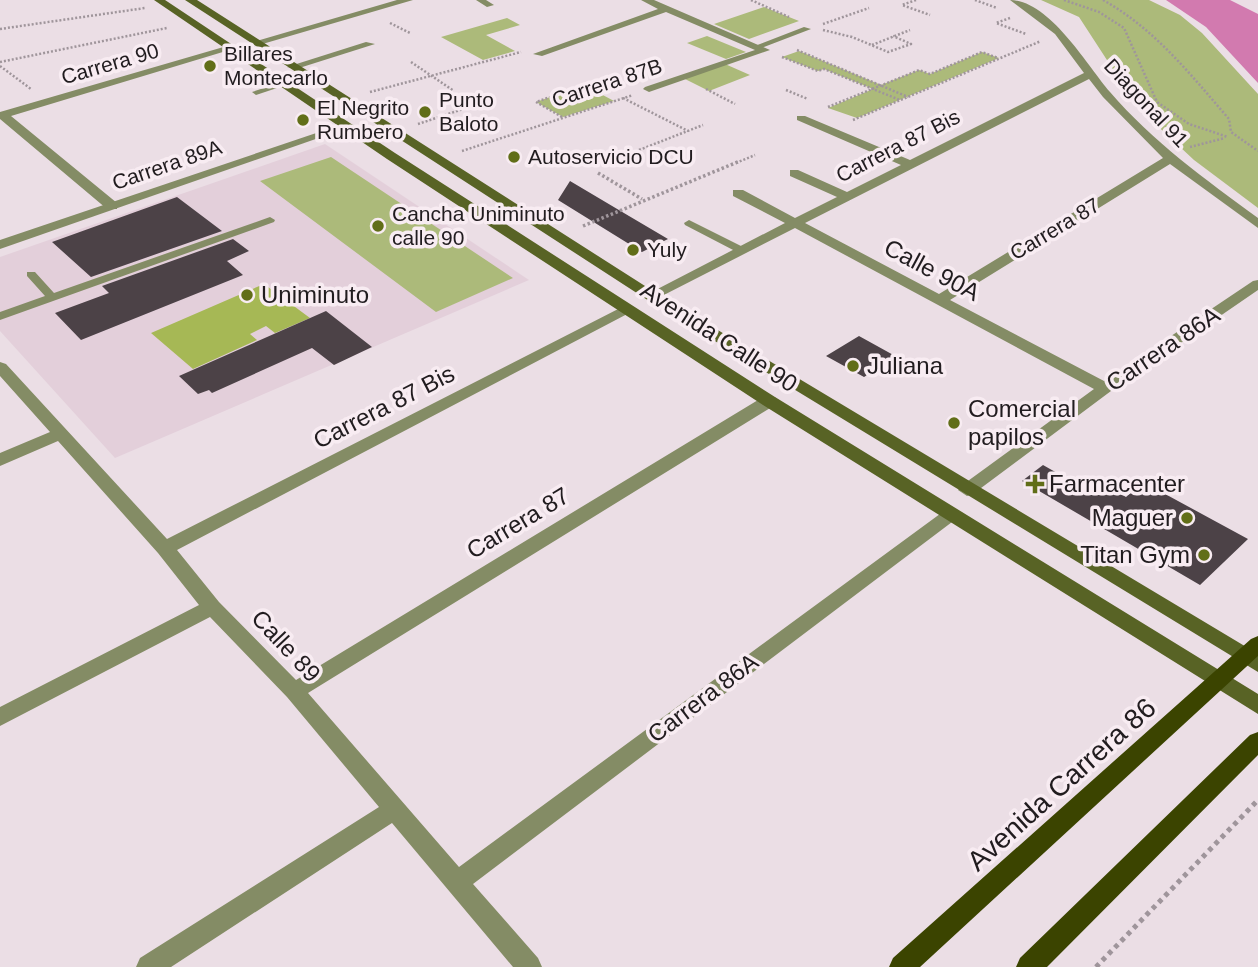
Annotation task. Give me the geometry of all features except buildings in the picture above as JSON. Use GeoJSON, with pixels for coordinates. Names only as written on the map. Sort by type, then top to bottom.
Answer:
{"type":"FeatureCollection","features":[{"type":"Feature","properties":{"kind":"main road","name":"Avenida Calle 90"},"geometry":{"type":"LineString","coordinates":[[190,0],[651,296],[967,490],[1254,655]]}},
{"type":"Feature","properties":{"kind":"main road","name":"Avenida Calle 90"},"geometry":{"type":"LineString","coordinates":[[157,3],[194,23],[769,401],[1258,705]]}},
{"type":"Feature","properties":{"kind":"main road","name":"Avenida Carrera 86"},"geometry":{"type":"LineString","coordinates":[[902,967],[1217,681],[1254,655]]}},
{"type":"Feature","properties":{"kind":"main road"},"geometry":{"type":"LineString","coordinates":[[1029,967],[1258,741]]}},
{"type":"Feature","properties":{"kind":"street"},"geometry":{"type":"LineString","coordinates":[[255,43],[408,0]]}},
{"type":"Feature","properties":{"kind":"street"},"geometry":{"type":"LineString","coordinates":[[646,0],[760,48]]}},
{"type":"Feature","properties":{"kind":"street","name":"Diagonal 91"},"geometry":{"type":"LineString","coordinates":[[1015,0],[1059,32],[1090,74],[1128,117],[1168,156],[1258,225]]}},
{"type":"Feature","properties":{"kind":"street"},"geometry":{"type":"LineString","coordinates":[[538,54],[666,9]]}},
{"type":"Feature","properties":{"kind":"street"},"geometry":{"type":"LineString","coordinates":[[292,67],[370,44]]}},
{"type":"Feature","properties":{"kind":"street","name":"Carrera 90"},"geometry":{"type":"LineString","coordinates":[[1,116],[232,48]]}},
{"type":"Feature","properties":{"kind":"street","name":"Carrera 87B"},"geometry":{"type":"LineString","coordinates":[[649,89],[760,48]]}},
{"type":"Feature","properties":{"kind":"street","name":"Carrera 87 Bis"},"geometry":{"type":"LineString","coordinates":[[651,296],[1090,74]]}},
{"type":"Feature","properties":{"kind":"street"},"geometry":{"type":"LineString","coordinates":[[1,116],[112,206]]}},
{"type":"Feature","properties":{"kind":"street"},"geometry":{"type":"LineString","coordinates":[[801,118],[911,165]]}},
{"type":"Feature","properties":{"kind":"street","name":"Carrera 89A"},"geometry":{"type":"LineString","coordinates":[[0,245],[347,126]]}},
{"type":"Feature","properties":{"kind":"street","name":"Carrera 87"},"geometry":{"type":"LineString","coordinates":[[939,300],[1168,156]]}},
{"type":"Feature","properties":{"kind":"street"},"geometry":{"type":"LineString","coordinates":[[794,173],[847,197]]}},
{"type":"Feature","properties":{"kind":"street","name":"Calle 90A"},"geometry":{"type":"LineString","coordinates":[[738,193],[1105,388]]}},
{"type":"Feature","properties":{"kind":"street","name":"Carrera 86A"},"geometry":{"type":"LineString","coordinates":[[967,490],[1105,388],[1258,284]]}},
{"type":"Feature","properties":{"kind":"street","name":"Carrera 87 Bis"},"geometry":{"type":"LineString","coordinates":[[164,548],[626,309]]}},
{"type":"Feature","properties":{"kind":"street","name":"Calle 89"},"geometry":{"type":"LineString","coordinates":[[0,367],[164,548],[212,607],[294,691],[529,967]]}},
{"type":"Feature","properties":{"kind":"street","name":"Carrera 87"},"geometry":{"type":"LineString","coordinates":[[294,691],[769,401]]}},
{"type":"Feature","properties":{"kind":"street"},"geometry":{"type":"LineString","coordinates":[[0,460],[62,433]]}},
{"type":"Feature","properties":{"kind":"street","name":"Carrera 86A"},"geometry":{"type":"LineString","coordinates":[[457,882],[950,515]]}},
{"type":"Feature","properties":{"kind":"street"},"geometry":{"type":"LineString","coordinates":[[0,717],[212,607]]}},
{"type":"Feature","properties":{"kind":"street"},"geometry":{"type":"LineString","coordinates":[[149,967],[394,810]]}},
{"type":"Feature","properties":{"kind":"lane"},"geometry":{"type":"LineString","coordinates":[[480,0],[490,5]]}},
{"type":"Feature","properties":{"kind":"lane","name":"Carrera 87B"},"geometry":{"type":"LineString","coordinates":[[760,48],[811,28]]}},
{"type":"Feature","properties":{"kind":"lane"},"geometry":{"type":"LineString","coordinates":[[257,92],[285,84]]}},
{"type":"Feature","properties":{"kind":"lane"},"geometry":{"type":"LineString","coordinates":[[0,316],[270,220]]}},
{"type":"Feature","properties":{"kind":"lane"},"geometry":{"type":"LineString","coordinates":[[690,223],[741,250]]}},
{"type":"Feature","properties":{"kind":"lane"},"geometry":{"type":"LineString","coordinates":[[31,274],[51,297]]}},
{"type":"Feature","properties":{"kind":"path"},"geometry":{"type":"LineString","coordinates":[[916,0],[902,5],[930,15]]}},
{"type":"Feature","properties":{"kind":"path"},"geometry":{"type":"LineString","coordinates":[[831,129],[1043,40],[996,23],[1018,15],[975,0]]}},
{"type":"Feature","properties":{"kind":"path"},"geometry":{"type":"LineString","coordinates":[[1064,0],[1099,12],[1124,28],[1157,102],[1189,124],[1229,135],[1258,151]]}},
{"type":"Feature","properties":{"kind":"path"},"geometry":{"type":"LineString","coordinates":[[1103,0],[1127,12],[1152,32],[1228,119],[1229,135]]}},
{"type":"Feature","properties":{"kind":"path"},"geometry":{"type":"LineString","coordinates":[[0,29],[157,3]]}},
{"type":"Feature","properties":{"kind":"path"},"geometry":{"type":"LineString","coordinates":[[0,64],[194,23]]}},
{"type":"Feature","properties":{"kind":"path"},"geometry":{"type":"LineString","coordinates":[[811,28],[888,52],[911,44],[894,37]]}},
{"type":"Feature","properties":{"kind":"path"},"geometry":{"type":"LineString","coordinates":[[871,45],[910,30]]}},
{"type":"Feature","properties":{"kind":"path"},"geometry":{"type":"LineString","coordinates":[[760,48],[818,71],[824,69],[900,100]]}},
{"type":"Feature","properties":{"kind":"path"},"geometry":{"type":"LineString","coordinates":[[793,49],[908,97]]}},
{"type":"Feature","properties":{"kind":"path"},"geometry":{"type":"LineString","coordinates":[[366,93],[515,51],[538,54]]}},
{"type":"Feature","properties":{"kind":"path"},"geometry":{"type":"LineString","coordinates":[[837,111],[828,108],[919,70],[930,74],[982,52],[999,58]]}},
{"type":"Feature","properties":{"kind":"path"},"geometry":{"type":"LineString","coordinates":[[411,62],[454,91]]}},
{"type":"Feature","properties":{"kind":"path"},"geometry":{"type":"LineString","coordinates":[[0,64],[48,102]]}},
{"type":"Feature","properties":{"kind":"path"},"geometry":{"type":"LineString","coordinates":[[683,78],[735,104]]}},
{"type":"Feature","properties":{"kind":"path"},"geometry":{"type":"LineString","coordinates":[[563,117],[536,102],[584,85]]}},
{"type":"Feature","properties":{"kind":"path","name":"Carrera 87B"},"geometry":{"type":"LineString","coordinates":[[461,151],[649,89]]}},
{"type":"Feature","properties":{"kind":"path"},"geometry":{"type":"LineString","coordinates":[[622,98],[688,131]]}},
{"type":"Feature","properties":{"kind":"path"},"geometry":{"type":"LineString","coordinates":[[394,132],[487,101]]}},
{"type":"Feature","properties":{"kind":"path"},"geometry":{"type":"LineString","coordinates":[[847,115],[857,118]]}},
{"type":"Feature","properties":{"kind":"path"},"geometry":{"type":"LineString","coordinates":[[639,150],[703,125]]}},
{"type":"Feature","properties":{"kind":"path"},"geometry":{"type":"LineString","coordinates":[[1168,156],[1229,135]]}},
{"type":"Feature","properties":{"kind":"path"},"geometry":{"type":"LineString","coordinates":[[583,226],[755,155]]}},
{"type":"Feature","properties":{"kind":"path"},"geometry":{"type":"LineString","coordinates":[[598,173],[643,200]]}},
{"type":"Feature","properties":{"kind":"path"},"geometry":{"type":"LineString","coordinates":[[1096,967],[1258,800]]}},
{"type":"Feature","properties":{"kind":"shaded area"},"geometry":{"type":"Polygon","coordinates":[[[1166,0],[1230,0],[1258,14],[1258,83],[1206,27],[1166,0]]]}},
{"type":"Feature","properties":{"kind":"shaded area","name":"Uniminuto"},"geometry":{"type":"Polygon","coordinates":[[[325,144],[529,280],[115,458],[0,331],[0,257],[325,144]]]}},
{"type":"Feature","properties":{"kind":"green space"},"geometry":{"type":"Polygon","coordinates":[[[1041,0],[1149,0],[1180,15],[1202,33],[1258,94],[1258,208],[1194,160],[1149,118],[1118,77],[1079,17],[1041,0]]]}},
{"type":"Feature","properties":{"kind":"green space"},"geometry":{"type":"Polygon","coordinates":[[[764,7],[799,21],[749,39],[714,24],[764,7]]]}},
{"type":"Feature","properties":{"kind":"green space"},"geometry":{"type":"Polygon","coordinates":[[[507,18],[520,25],[486,35],[515,51],[483,60],[441,37],[507,18]]]}},
{"type":"Feature","properties":{"kind":"green space"},"geometry":{"type":"Polygon","coordinates":[[[707,36],[746,52],[726,59],[687,43],[707,36]]]}},
{"type":"Feature","properties":{"kind":"green space"},"geometry":{"type":"Polygon","coordinates":[[[799,51],[881,85],[919,70],[930,74],[982,52],[999,58],[857,118],[828,108],[873,89],[824,69],[818,71],[782,57],[799,51]]]}},
{"type":"Feature","properties":{"kind":"green space"},"geometry":{"type":"Polygon","coordinates":[[[725,64],[750,75],[709,91],[683,78],[725,64]]]}},
{"type":"Feature","properties":{"kind":"green space"},"geometry":{"type":"Polygon","coordinates":[[[584,85],[614,101],[563,117],[536,102],[584,85]]]}},
{"type":"Feature","properties":{"kind":"green space","name":"Cancha Uniminuto calle 90"},"geometry":{"type":"Polygon","coordinates":[[[331,157],[513,278],[436,312],[260,181],[331,157]]]}},
{"type":"Feature","properties":{"kind":"green space"},"geometry":{"type":"Polygon","coordinates":[[[264,284],[310,318],[275,333],[266,326],[250,334],[257,340],[193,369],[151,333],[264,284]]]}},
{"type":"Feature","properties":{"kind":"place","name":"Billares Montecarlo"},"geometry":{"type":"Point","coordinates":[210,66]}},
{"type":"Feature","properties":{"kind":"place","name":"Punto Baloto"},"geometry":{"type":"Point","coordinates":[425,112]}},
{"type":"Feature","properties":{"kind":"place","name":"El Negrito Rumbero"},"geometry":{"type":"Point","coordinates":[303,120]}},
{"type":"Feature","properties":{"kind":"place","name":"Autoservicio DCU"},"geometry":{"type":"Point","coordinates":[514,157]}},
{"type":"Feature","properties":{"kind":"place","name":"Cancha Uniminuto calle 90"},"geometry":{"type":"Point","coordinates":[378,226]}},
{"type":"Feature","properties":{"kind":"place","name":"Yuly"},"geometry":{"type":"Point","coordinates":[633,250]}},
{"type":"Feature","properties":{"kind":"place","name":"Uniminuto"},"geometry":{"type":"Point","coordinates":[247,295]}},
{"type":"Feature","properties":{"kind":"place","name":"Juliana"},"geometry":{"type":"Point","coordinates":[853,366]}},
{"type":"Feature","properties":{"kind":"place","name":"Comercial papilos"},"geometry":{"type":"Point","coordinates":[954,423]}},
{"type":"Feature","properties":{"kind":"place","name":"Farmacenter"},"geometry":{"type":"Point","coordinates":[1035,484]}},
{"type":"Feature","properties":{"kind":"place","name":"Maguer"},"geometry":{"type":"Point","coordinates":[1187,518]}},
{"type":"Feature","properties":{"kind":"place","name":"Titan Gym"},"geometry":{"type":"Point","coordinates":[1204,555]}}]}
